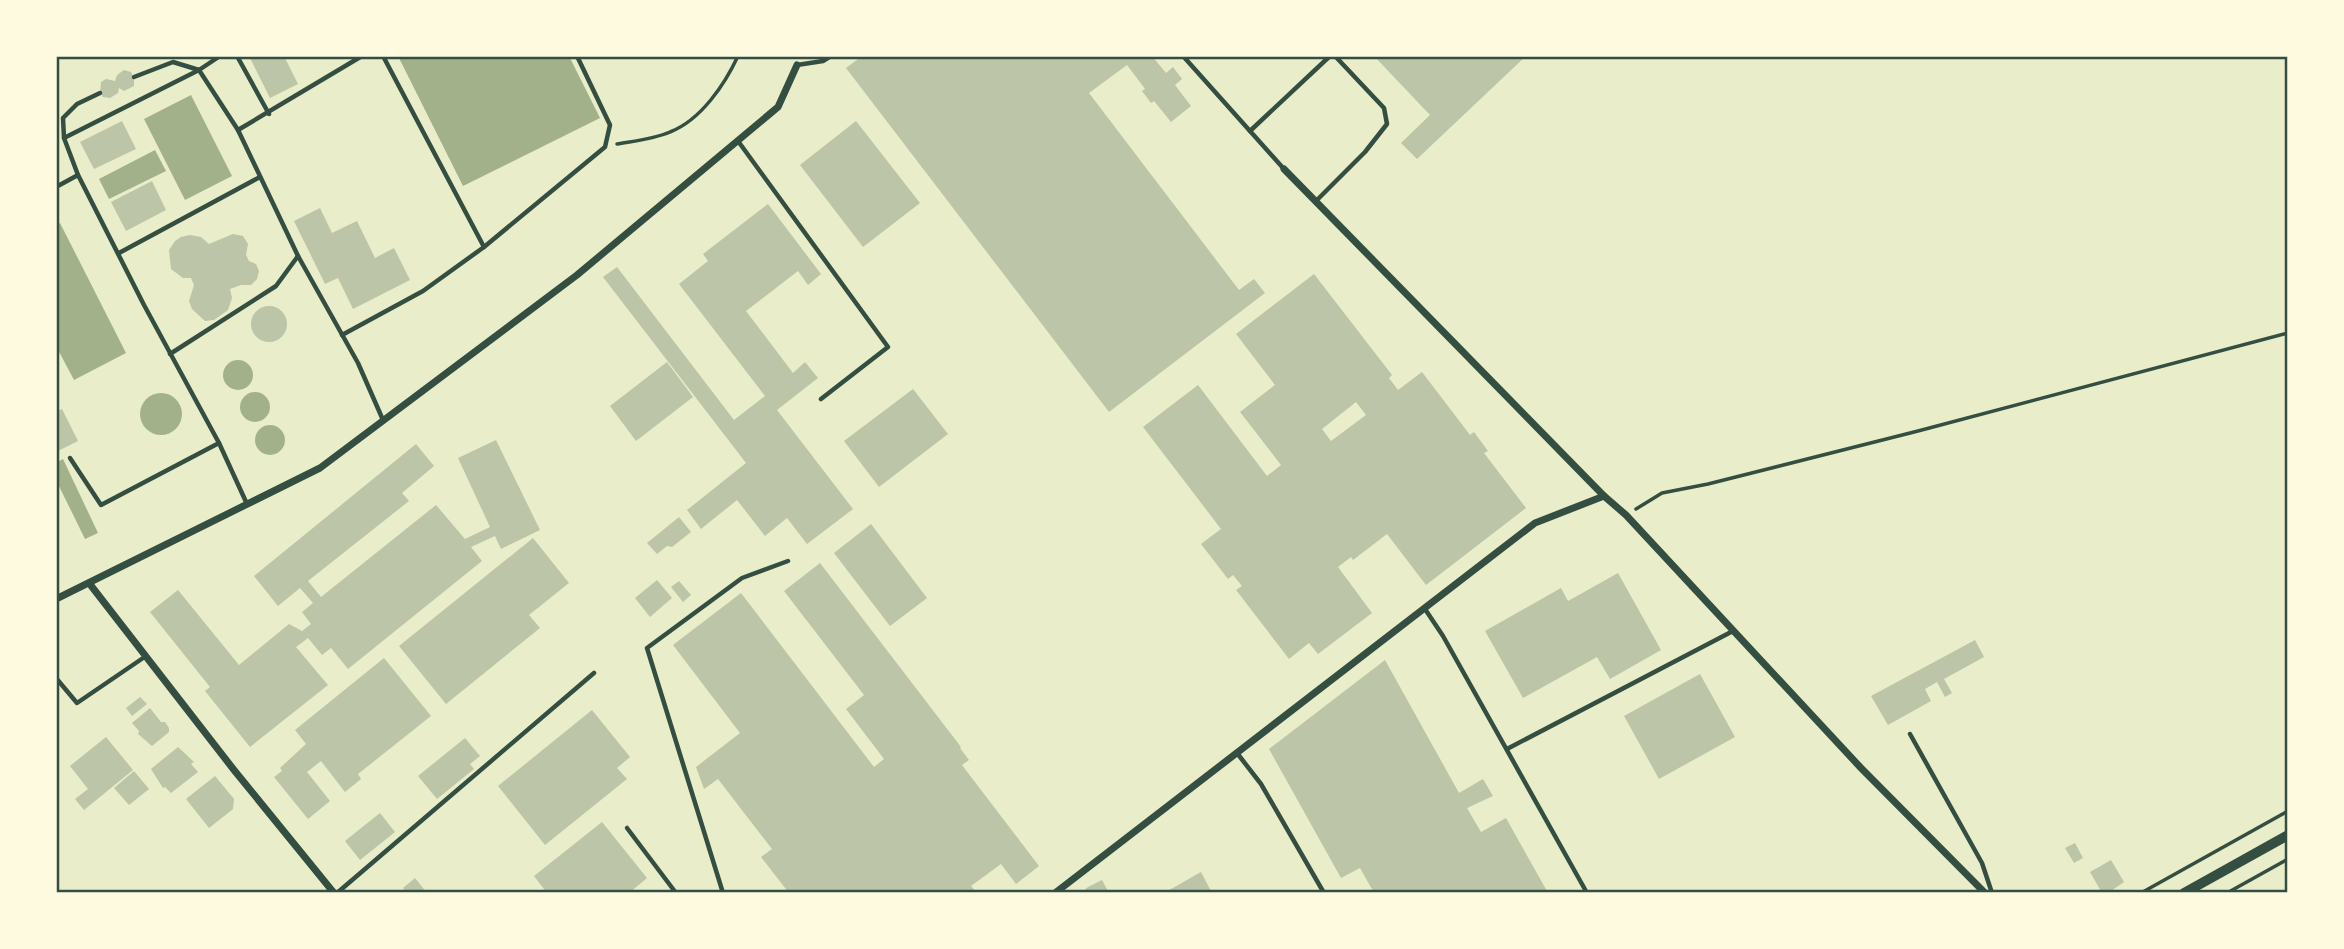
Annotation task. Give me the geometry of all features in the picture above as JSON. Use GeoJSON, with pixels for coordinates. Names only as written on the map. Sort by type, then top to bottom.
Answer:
{"type":"FeatureCollection","features":[{"type":"Feature","properties":{"kind":"street"},"geometry":{"type":"LineString","coordinates":[[56,598],[320,468],[577,275],[738,141],[778,107],[797,65]]}},
{"type":"Feature","properties":{"kind":"street"},"geometry":{"type":"LineString","coordinates":[[1284,169],[1604,496],[1626,515],[1861,768],[1985,893]]}},
{"type":"Feature","properties":{"kind":"street"},"geometry":{"type":"LineString","coordinates":[[1055,893],[1535,523],[1604,496]]}},
{"type":"Feature","properties":{"kind":"street"},"geometry":{"type":"LineString","coordinates":[[89,583],[234,770],[335,893]]}},
{"type":"Feature","properties":{"kind":"street"},"geometry":{"type":"LineString","coordinates":[[2185,893],[2288,835]]}},
{"type":"Feature","properties":{"kind":"lane"},"geometry":{"type":"LineString","coordinates":[[64,138],[199,70],[220,56]]}},
{"type":"Feature","properties":{"kind":"lane"},"geometry":{"type":"LineString","coordinates":[[237,56],[269,114]]}},
{"type":"Feature","properties":{"kind":"lane"},"geometry":{"type":"LineString","coordinates":[[238,130],[269,114],[362,56]]}},
{"type":"Feature","properties":{"kind":"lane"},"geometry":{"type":"LineString","coordinates":[[383,56],[484,247]]}},
{"type":"Feature","properties":{"kind":"lane"},"geometry":{"type":"LineString","coordinates":[[342,335],[423,291],[484,247],[605,147],[610,125],[577,56]]}},
{"type":"Feature","properties":{"kind":"lane"},"geometry":{"type":"LineString","coordinates":[[797,65],[823,61],[831,56]]}},
{"type":"Feature","properties":{"kind":"lane"},"geometry":{"type":"LineString","coordinates":[[1183,56],[1284,169]]}},
{"type":"Feature","properties":{"kind":"lane"},"geometry":{"type":"LineString","coordinates":[[1250,131],[1333,56],[1384,108],[1387,124],[1365,152],[1316,201]]}},
{"type":"Feature","properties":{"kind":"lane"},"geometry":{"type":"LineString","coordinates":[[134,77],[173,61],[199,70],[238,130],[298,256],[358,363],[383,420]]}},
{"type":"Feature","properties":{"kind":"lane"},"geometry":{"type":"LineString","coordinates":[[100,93],[77,104],[63,118],[64,138],[78,175],[219,443],[247,504]]}},
{"type":"Feature","properties":{"kind":"lane"},"geometry":{"type":"LineString","coordinates":[[738,141],[888,347],[821,399]]}},
{"type":"Feature","properties":{"kind":"lane"},"geometry":{"type":"LineString","coordinates":[[56,187],[78,175]]}},
{"type":"Feature","properties":{"kind":"lane"},"geometry":{"type":"LineString","coordinates":[[119,253],[260,177]]}},
{"type":"Feature","properties":{"kind":"lane"},"geometry":{"type":"LineString","coordinates":[[170,354],[276,286],[298,256]]}},
{"type":"Feature","properties":{"kind":"lane"},"geometry":{"type":"LineString","coordinates":[[69,458],[101,505],[219,443]]}},
{"type":"Feature","properties":{"kind":"lane"},"geometry":{"type":"LineString","coordinates":[[723,893],[647,648],[742,578],[788,561]]}},
{"type":"Feature","properties":{"kind":"lane"},"geometry":{"type":"LineString","coordinates":[[1425,608],[1587,893]]}},
{"type":"Feature","properties":{"kind":"lane"},"geometry":{"type":"LineString","coordinates":[[1507,749],[1734,631]]}},
{"type":"Feature","properties":{"kind":"lane"},"geometry":{"type":"LineString","coordinates":[[56,678],[77,703],[146,656]]}},
{"type":"Feature","properties":{"kind":"lane"},"geometry":{"type":"LineString","coordinates":[[335,893],[594,673]]}},
{"type":"Feature","properties":{"kind":"lane"},"geometry":{"type":"LineString","coordinates":[[1910,734],[1982,863],[1992,893]]}},
{"type":"Feature","properties":{"kind":"lane"},"geometry":{"type":"LineString","coordinates":[[1237,753],[1261,784],[1324,893]]}},
{"type":"Feature","properties":{"kind":"lane"},"geometry":{"type":"LineString","coordinates":[[627,828],[676,893]]}},
{"type":"Feature","properties":{"kind":"path"},"geometry":{"type":"LineString","coordinates":[[605,147],[672,132],[701,111],[727,80],[738,56]]}},
{"type":"Feature","properties":{"kind":"path"},"geometry":{"type":"LineString","coordinates":[[1626,515],[1662,493],[1839,451],[2288,333]]}},
{"type":"Feature","properties":{"kind":"path"},"geometry":{"type":"LineString","coordinates":[[2141,893],[2288,811]]}},
{"type":"Feature","properties":{"kind":"path"},"geometry":{"type":"LineString","coordinates":[[2227,893],[2288,859]]}},
{"type":"Feature","properties":{"kind":"shaded area"},"geometry":{"type":"Polygon","coordinates":[[[398,56],[569,56],[600,118],[463,186],[398,56]]]}},
{"type":"Feature","properties":{"kind":"shaded area"},"geometry":{"type":"Polygon","coordinates":[[[191,95],[232,176],[185,200],[144,119],[191,95]]]}},
{"type":"Feature","properties":{"kind":"shaded area"},"geometry":{"type":"Polygon","coordinates":[[[155,150],[166,171],[109,199],[99,179],[155,150]]]}},
{"type":"Feature","properties":{"kind":"shaded area"},"geometry":{"type":"Polygon","coordinates":[[[60,223],[126,353],[74,380],[56,346],[56,225],[60,223]]]}},
{"type":"Feature","properties":{"kind":"shaded area"},"geometry":{"type":"Polygon","coordinates":[[[238,360],[249,364],[253,375],[249,386],[238,390],[227,386],[223,375],[227,364],[238,360]]]}},
{"type":"Feature","properties":{"kind":"shaded area"},"geometry":{"type":"Polygon","coordinates":[[[255,392],[266,396],[270,407],[266,418],[255,422],[244,418],[240,407],[244,396],[255,392]]]}},
{"type":"Feature","properties":{"kind":"shaded area"},"geometry":{"type":"Polygon","coordinates":[[[161,393],[176,399],[182,414],[176,429],[161,435],[146,429],[140,414],[146,399],[161,393]]]}},
{"type":"Feature","properties":{"kind":"shaded area"},"geometry":{"type":"Polygon","coordinates":[[[270,425],[281,429],[285,440],[281,451],[270,455],[259,451],[255,440],[259,429],[270,425]]]}},
{"type":"Feature","properties":{"kind":"shaded area"},"geometry":{"type":"Polygon","coordinates":[[[63,459],[98,533],[85,539],[56,480],[56,463],[63,459]]]}},
{"type":"Feature","properties":{"kind":"building"},"geometry":{"type":"Polygon","coordinates":[[[249,56],[284,56],[298,84],[270,98],[249,56]]]}},
{"type":"Feature","properties":{"kind":"building"},"geometry":{"type":"Polygon","coordinates":[[[862,56],[1152,56],[1166,73],[1173,67],[1182,79],[1175,85],[1191,106],[1171,122],[1154,101],[1151,103],[1142,91],[1145,89],[1127,65],[1089,93],[1239,290],[1254,279],[1265,293],[1109,412],[846,68],[862,56]]]}},
{"type":"Feature","properties":{"kind":"building"},"geometry":{"type":"Polygon","coordinates":[[[1374,56],[1526,56],[1417,159],[1401,143],[1430,115],[1374,56]]]}},
{"type":"Feature","properties":{"kind":"building"},"geometry":{"type":"Polygon","coordinates":[[[124,70],[131,72],[134,86],[124,91],[119,88],[118,93],[110,98],[103,97],[100,93],[101,82],[106,79],[115,81],[117,75],[124,70]]]}},
{"type":"Feature","properties":{"kind":"building"},"geometry":{"type":"Polygon","coordinates":[[[122,121],[136,149],[94,169],[80,142],[122,121]]]}},
{"type":"Feature","properties":{"kind":"building"},"geometry":{"type":"Polygon","coordinates":[[[856,121],[920,203],[863,247],[800,165],[856,121]]]}},
{"type":"Feature","properties":{"kind":"building"},"geometry":{"type":"Polygon","coordinates":[[[152,181],[166,210],[126,231],[111,202],[152,181]]]}},
{"type":"Feature","properties":{"kind":"building"},"geometry":{"type":"Polygon","coordinates":[[[768,204],[821,274],[808,285],[798,271],[746,311],[793,373],[805,362],[818,378],[777,410],[853,509],[807,544],[787,518],[765,536],[737,500],[701,529],[687,510],[746,463],[603,277],[617,267],[734,420],[765,396],[679,284],[708,261],[703,254],[768,204]]]}},
{"type":"Feature","properties":{"kind":"building"},"geometry":{"type":"Polygon","coordinates":[[[320,208],[332,233],[357,221],[375,258],[394,248],[410,280],[353,309],[338,278],[325,284],[294,221],[320,208]]]}},
{"type":"Feature","properties":{"kind":"building"},"geometry":{"type":"Polygon","coordinates":[[[233,234],[243,236],[248,244],[246,255],[249,261],[256,264],[259,271],[257,279],[251,285],[230,289],[232,298],[228,310],[214,320],[205,321],[192,309],[189,301],[194,285],[191,278],[183,278],[171,269],[169,250],[181,237],[201,237],[209,244],[233,234]]]}},
{"type":"Feature","properties":{"kind":"building"},"geometry":{"type":"Polygon","coordinates":[[[1314,274],[1392,375],[1389,378],[1398,390],[1422,372],[1470,435],[1474,432],[1488,451],[1484,453],[1526,508],[1426,585],[1387,534],[1353,560],[1351,557],[1338,567],[1372,613],[1318,654],[1309,643],[1289,659],[1236,590],[1242,586],[1233,575],[1228,579],[1201,544],[1221,529],[1143,427],[1198,385],[1267,476],[1281,465],[1240,412],[1275,385],[1236,334],[1314,274]],[[1356,402],[1322,429],[1331,441],[1366,415],[1356,402]]]}},
{"type":"Feature","properties":{"kind":"building"},"geometry":{"type":"Polygon","coordinates":[[[269,306],[281,312],[287,324],[281,336],[269,342],[257,336],[251,324],[257,312],[269,306]]]}},
{"type":"Feature","properties":{"kind":"building"},"geometry":{"type":"Polygon","coordinates":[[[667,362],[693,397],[636,441],[610,406],[667,362]]]}},
{"type":"Feature","properties":{"kind":"building"},"geometry":{"type":"Polygon","coordinates":[[[913,389],[948,434],[879,487],[844,441],[913,389]]]}},
{"type":"Feature","properties":{"kind":"building"},"geometry":{"type":"Polygon","coordinates":[[[62,409],[78,441],[56,452],[56,412],[62,409]]]}},
{"type":"Feature","properties":{"kind":"building"},"geometry":{"type":"Polygon","coordinates":[[[496,440],[540,530],[501,549],[495,536],[471,547],[482,561],[348,669],[331,648],[322,655],[308,638],[296,647],[328,685],[250,747],[205,691],[210,687],[150,612],[178,590],[239,665],[289,624],[302,631],[311,624],[302,612],[313,603],[300,588],[278,606],[254,576],[416,444],[434,466],[402,493],[409,501],[308,581],[321,597],[436,505],[465,539],[490,527],[458,458],[496,440]]]}},
{"type":"Feature","properties":{"kind":"building"},"geometry":{"type":"Polygon","coordinates":[[[679,517],[691,532],[672,547],[667,546],[657,554],[647,543],[679,517]]]}},
{"type":"Feature","properties":{"kind":"building"},"geometry":{"type":"Polygon","coordinates":[[[871,524],[927,598],[890,626],[834,553],[871,524]]]}},
{"type":"Feature","properties":{"kind":"building"},"geometry":{"type":"Polygon","coordinates":[[[533,538],[569,583],[529,615],[540,628],[446,704],[399,646],[533,538]]]}},
{"type":"Feature","properties":{"kind":"building"},"geometry":{"type":"Polygon","coordinates":[[[820,563],[961,747],[969,760],[962,765],[1039,866],[1016,884],[1001,864],[971,886],[977,893],[789,893],[761,857],[772,849],[718,779],[704,789],[696,767],[740,733],[673,645],[741,593],[874,767],[884,759],[846,709],[864,695],[784,591],[820,563]]]}},
{"type":"Feature","properties":{"kind":"building"},"geometry":{"type":"Polygon","coordinates":[[[1618,573],[1661,650],[1610,679],[1597,657],[1523,698],[1485,631],[1561,588],[1568,601],[1618,573]]]}},
{"type":"Feature","properties":{"kind":"building"},"geometry":{"type":"Polygon","coordinates":[[[657,580],[672,598],[650,617],[635,598],[657,580]]]}},
{"type":"Feature","properties":{"kind":"building"},"geometry":{"type":"Polygon","coordinates":[[[679,581],[691,595],[683,602],[671,587],[679,581]]]}},
{"type":"Feature","properties":{"kind":"building"},"geometry":{"type":"Polygon","coordinates":[[[1975,640],[1984,657],[1944,679],[1952,693],[1945,697],[1937,682],[1925,689],[1931,701],[1888,725],[1871,696],[1975,640]]]}},
{"type":"Feature","properties":{"kind":"building"},"geometry":{"type":"Polygon","coordinates":[[[384,658],[431,716],[358,774],[361,779],[345,792],[321,761],[307,772],[330,801],[308,819],[274,777],[306,744],[295,730],[384,658]]]}},
{"type":"Feature","properties":{"kind":"building"},"geometry":{"type":"Polygon","coordinates":[[[1385,660],[1459,793],[1483,779],[1493,796],[1467,808],[1481,832],[1506,818],[1548,893],[1369,893],[1373,891],[1360,868],[1341,878],[1269,749],[1385,660]]]}},
{"type":"Feature","properties":{"kind":"building"},"geometry":{"type":"Polygon","coordinates":[[[1700,674],[1735,737],[1659,779],[1624,716],[1700,674]]]}},
{"type":"Feature","properties":{"kind":"building"},"geometry":{"type":"Polygon","coordinates":[[[140,697],[147,704],[132,716],[126,708],[140,697]]]}},
{"type":"Feature","properties":{"kind":"building"},"geometry":{"type":"Polygon","coordinates":[[[150,708],[169,728],[169,732],[152,746],[138,734],[139,731],[132,723],[150,708]]]}},
{"type":"Feature","properties":{"kind":"building"},"geometry":{"type":"Polygon","coordinates":[[[592,710],[630,757],[617,768],[627,779],[545,845],[498,786],[592,710]]]}},
{"type":"Feature","properties":{"kind":"building"},"geometry":{"type":"Polygon","coordinates":[[[106,737],[133,770],[84,810],[75,799],[88,789],[70,766],[106,737]]]}},
{"type":"Feature","properties":{"kind":"building"},"geometry":{"type":"Polygon","coordinates":[[[465,738],[480,756],[470,764],[474,769],[437,799],[418,776],[465,738]]]}},
{"type":"Feature","properties":{"kind":"building"},"geometry":{"type":"Polygon","coordinates":[[[178,747],[194,762],[191,764],[198,772],[171,793],[163,788],[151,769],[178,747]]]}},
{"type":"Feature","properties":{"kind":"building"},"geometry":{"type":"Polygon","coordinates":[[[134,771],[149,789],[129,805],[114,788],[134,771]]]}},
{"type":"Feature","properties":{"kind":"building"},"geometry":{"type":"Polygon","coordinates":[[[215,776],[234,799],[233,809],[209,828],[186,799],[215,776]]]}},
{"type":"Feature","properties":{"kind":"building"},"geometry":{"type":"Polygon","coordinates":[[[380,813],[395,832],[360,860],[345,841],[380,813]]]}},
{"type":"Feature","properties":{"kind":"building"},"geometry":{"type":"Polygon","coordinates":[[[602,822],[647,878],[629,893],[547,893],[534,876],[602,822]]]}},
{"type":"Feature","properties":{"kind":"building"},"geometry":{"type":"Polygon","coordinates":[[[2075,843],[2083,858],[2074,863],[2065,848],[2075,843]]]}},
{"type":"Feature","properties":{"kind":"building"},"geometry":{"type":"Polygon","coordinates":[[[2111,860],[2124,882],[2108,893],[2102,893],[2090,872],[2111,860]]]}},
{"type":"Feature","properties":{"kind":"building"},"geometry":{"type":"Polygon","coordinates":[[[1201,872],[1212,893],[1164,893],[1201,872]]]}},
{"type":"Feature","properties":{"kind":"building"},"geometry":{"type":"Polygon","coordinates":[[[415,878],[427,893],[404,893],[406,892],[403,888],[415,878]]]}},
{"type":"Feature","properties":{"kind":"building"},"geometry":{"type":"Polygon","coordinates":[[[1102,880],[1109,893],[1081,893],[1088,887],[1102,880]]]}}]}
